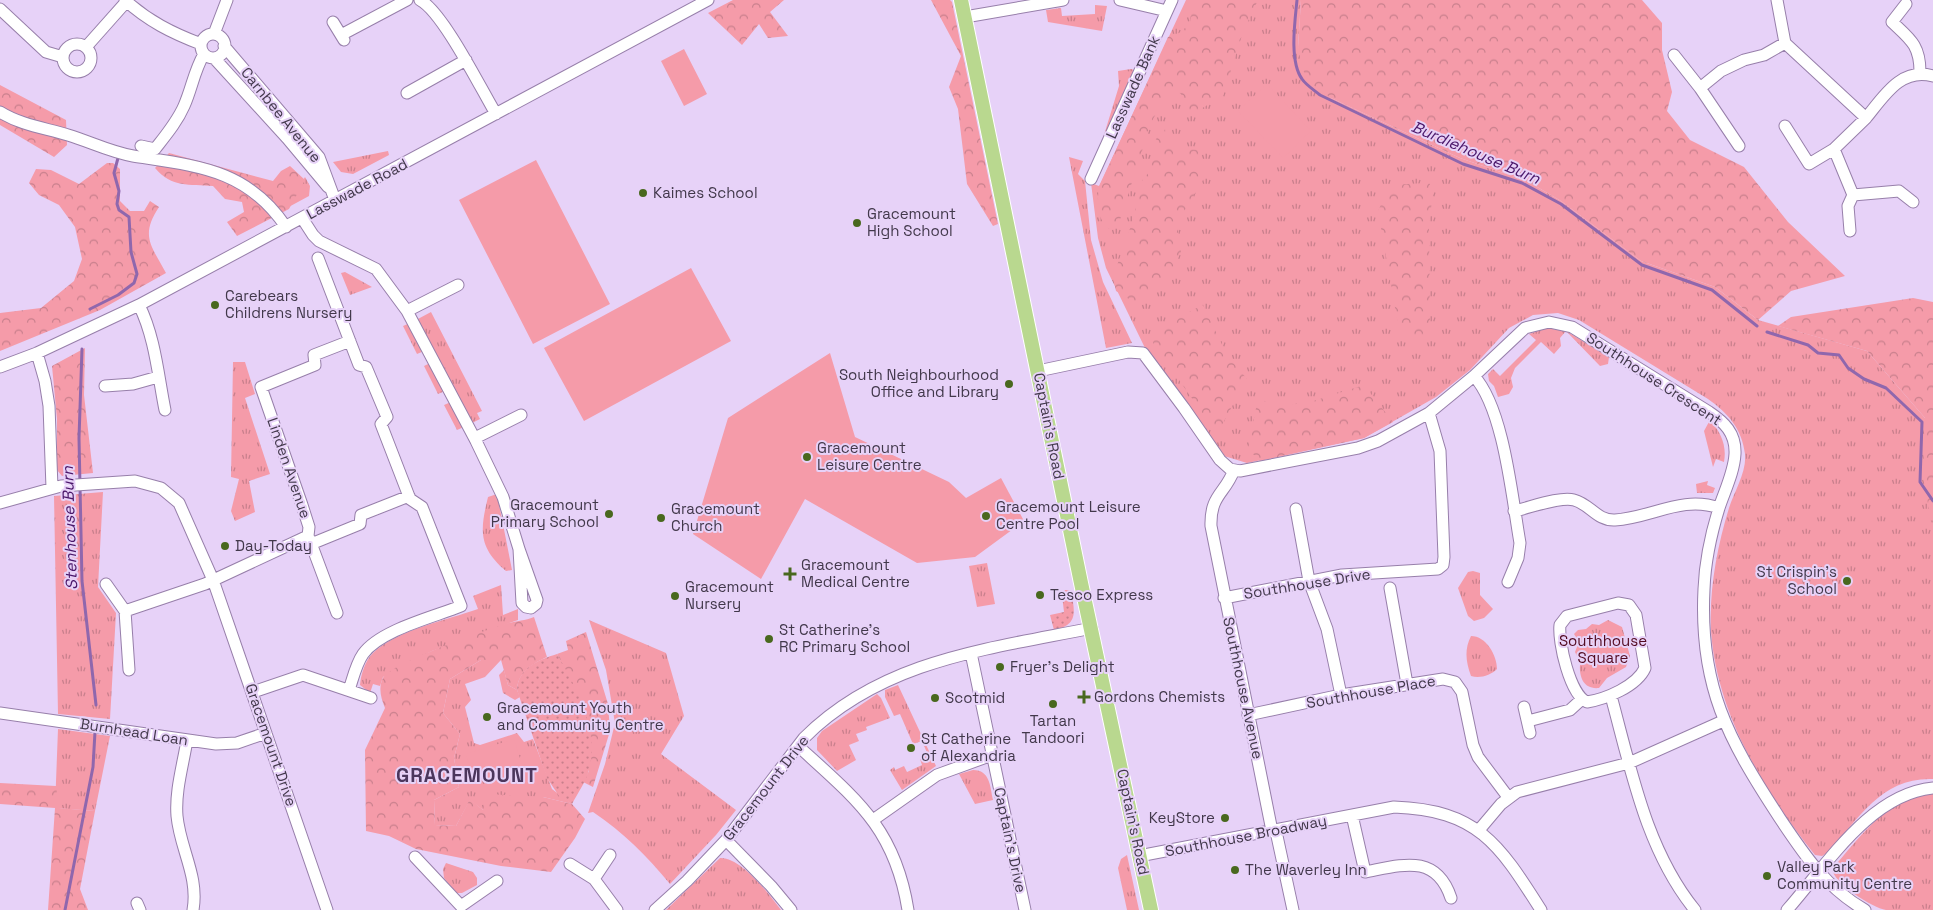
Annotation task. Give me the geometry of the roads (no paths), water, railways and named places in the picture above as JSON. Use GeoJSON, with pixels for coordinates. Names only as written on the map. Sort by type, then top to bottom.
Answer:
{"type":"FeatureCollection","features":[{"type":"Feature","properties":{"kind":"main road","name":"Captain's Road"},"geometry":{"type":"LineString","coordinates":[[961,0],[1151,910]]}},
{"type":"Feature","properties":{"kind":"street"},"geometry":{"type":"LineString","coordinates":[[140,146],[155,148],[171,129],[184,106],[195,70],[207,52],[207,36],[214,34],[227,0]]}},
{"type":"Feature","properties":{"kind":"street"},"geometry":{"type":"LineString","coordinates":[[333,22],[343,38],[407,0]]}},
{"type":"Feature","properties":{"kind":"street"},"geometry":{"type":"LineString","coordinates":[[420,0],[433,12],[466,60],[496,114]]}},
{"type":"Feature","properties":{"kind":"street","name":"Lasswade Road"},"geometry":{"type":"LineString","coordinates":[[0,367],[37,353],[139,305],[708,0]]}},
{"type":"Feature","properties":{"kind":"street"},"geometry":{"type":"LineString","coordinates":[[965,16],[1063,0]]}},
{"type":"Feature","properties":{"kind":"street"},"geometry":{"type":"LineString","coordinates":[[1120,0],[1167,11]]}},
{"type":"Feature","properties":{"kind":"street","name":"Lasswade Bank"},"geometry":{"type":"LineString","coordinates":[[1090,174],[1172,0]]}},
{"type":"Feature","properties":{"kind":"street"},"geometry":{"type":"LineString","coordinates":[[1777,0],[1785,43],[1866,118]]}},
{"type":"Feature","properties":{"kind":"street","name":"Carnbee Avenue"},"geometry":{"type":"LineString","coordinates":[[86,46],[126,1],[147,18],[207,52],[288,138],[329,189],[335,200]]}},
{"type":"Feature","properties":{"kind":"street"},"geometry":{"type":"LineString","coordinates":[[1906,4],[1892,22],[1915,45],[1920,58],[1920,72]]}},
{"type":"Feature","properties":{"kind":"street"},"geometry":{"type":"LineString","coordinates":[[0,9],[46,52],[63,57]]}},
{"type":"Feature","properties":{"kind":"street","name":"Carnbee Avenue"},"geometry":{"type":"LineString","coordinates":[[214,34],[222,40],[224,46],[319,157],[329,189]]}},
{"type":"Feature","properties":{"kind":"street"},"geometry":{"type":"LineString","coordinates":[[1700,88],[1721,71],[1744,60],[1764,55],[1785,43]]}},
{"type":"Feature","properties":{"kind":"street"},"geometry":{"type":"LineString","coordinates":[[73,44],[86,46],[92,59],[84,71],[69,70],[63,57],[66,49],[73,44]]}},
{"type":"Feature","properties":{"kind":"street"},"geometry":{"type":"LineString","coordinates":[[207,52],[222,52],[224,46]]}},
{"type":"Feature","properties":{"kind":"street"},"geometry":{"type":"LineString","coordinates":[[1674,54],[1740,146]]}},
{"type":"Feature","properties":{"kind":"street"},"geometry":{"type":"LineString","coordinates":[[407,93],[466,60]]}},
{"type":"Feature","properties":{"kind":"street"},"geometry":{"type":"LineString","coordinates":[[1785,126],[1809,164],[1834,149],[1866,118],[1888,90],[1905,78],[1920,72],[1933,76]]}},
{"type":"Feature","properties":{"kind":"street"},"geometry":{"type":"LineString","coordinates":[[0,112],[25,124],[69,135],[112,152],[191,164],[220,173],[255,191],[269,204],[286,227]]}},
{"type":"Feature","properties":{"kind":"street"},"geometry":{"type":"LineString","coordinates":[[1834,149],[1853,195],[1848,206],[1850,231]]}},
{"type":"Feature","properties":{"kind":"street"},"geometry":{"type":"LineString","coordinates":[[1853,195],[1899,191],[1913,202]]}},
{"type":"Feature","properties":{"kind":"street"},"geometry":{"type":"LineString","coordinates":[[302,218],[319,241],[376,269],[407,311],[475,438],[503,498],[519,549]]}},
{"type":"Feature","properties":{"kind":"street"},"geometry":{"type":"LineString","coordinates":[[318,258],[359,365],[366,367],[387,418],[381,424],[409,496],[422,507],[461,606],[392,633],[371,646],[359,661],[349,690]]}},
{"type":"Feature","properties":{"kind":"street"},"geometry":{"type":"LineString","coordinates":[[407,311],[458,285]]}},
{"type":"Feature","properties":{"kind":"street"},"geometry":{"type":"LineString","coordinates":[[139,305],[153,339],[153,354],[165,410]]}},
{"type":"Feature","properties":{"kind":"street","name":"Southhouse Crescent"},"geometry":{"type":"LineString","coordinates":[[1234,470],[1248,470],[1358,448],[1378,441],[1429,413],[1474,376],[1525,328],[1550,322],[1572,327],[1709,412],[1728,428],[1735,444],[1735,454],[1719,508],[1706,567],[1705,651],[1711,684],[1723,721],[1756,782],[1799,847],[1819,874],[1843,897],[1865,910]]}},
{"type":"Feature","properties":{"kind":"street","name":"Linden Avenue"},"geometry":{"type":"LineString","coordinates":[[213,580],[310,540],[309,527],[302,505],[261,387],[315,364],[314,355],[350,341]]}},
{"type":"Feature","properties":{"kind":"street"},"geometry":{"type":"LineString","coordinates":[[1038,371],[1128,352],[1143,353],[1220,460],[1234,470]]}},
{"type":"Feature","properties":{"kind":"street"},"geometry":{"type":"LineString","coordinates":[[37,353],[45,381],[49,406],[52,488]]}},
{"type":"Feature","properties":{"kind":"street"},"geometry":{"type":"LineString","coordinates":[[1474,376],[1484,390],[1496,418],[1514,511],[1520,550],[1508,582]]}},
{"type":"Feature","properties":{"kind":"street"},"geometry":{"type":"LineString","coordinates":[[104,386],[133,384],[158,377]]}},
{"type":"Feature","properties":{"kind":"street","name":"Southhouse Drive"},"geometry":{"type":"LineString","coordinates":[[1224,598],[1342,575],[1433,571],[1443,565],[1440,452],[1429,413]]}},
{"type":"Feature","properties":{"kind":"street"},"geometry":{"type":"LineString","coordinates":[[475,438],[522,414]]}},
{"type":"Feature","properties":{"kind":"street","name":"Southhouse Avenue"},"geometry":{"type":"LineString","coordinates":[[1234,470],[1216,497],[1211,514],[1224,598],[1248,715],[1293,910]]}},
{"type":"Feature","properties":{"kind":"street","name":"Gracemount Drive"},"geometry":{"type":"LineString","coordinates":[[0,503],[52,488],[74,484],[142,482],[161,488],[179,503],[213,580],[327,910]]}},
{"type":"Feature","properties":{"kind":"street"},"geometry":{"type":"LineString","coordinates":[[337,613],[310,540],[360,524],[361,515],[409,496]]}},
{"type":"Feature","properties":{"kind":"street"},"geometry":{"type":"LineString","coordinates":[[1514,511],[1569,499],[1582,503],[1600,517],[1608,519],[1697,502],[1719,508]]}},
{"type":"Feature","properties":{"kind":"street"},"geometry":{"type":"LineString","coordinates":[[1296,508],[1309,581],[1327,629],[1341,696]]}},
{"type":"Feature","properties":{"kind":"street"},"geometry":{"type":"LineString","coordinates":[[125,611],[213,580]]}},
{"type":"Feature","properties":{"kind":"street"},"geometry":{"type":"LineString","coordinates":[[106,584],[125,611],[129,670]]}},
{"type":"Feature","properties":{"kind":"street"},"geometry":{"type":"LineString","coordinates":[[1390,588],[1407,684]]}},
{"type":"Feature","properties":{"kind":"street"},"geometry":{"type":"LineString","coordinates":[[1618,603],[1630,606],[1636,615],[1646,661],[1645,668],[1639,678],[1611,696],[1587,702],[1582,700],[1576,694],[1570,679],[1560,625],[1567,616],[1618,603]]}},
{"type":"Feature","properties":{"kind":"street","name":"Gracemount Drive"},"geometry":{"type":"LineString","coordinates":[[655,910],[688,881],[726,840],[798,746],[816,726],[862,692],[904,673],[971,653],[1092,628]]}},
{"type":"Feature","properties":{"kind":"street","name":"Captain's Drive"},"geometry":{"type":"LineString","coordinates":[[971,653],[1025,910]]}},
{"type":"Feature","properties":{"kind":"street"},"geometry":{"type":"LineString","coordinates":[[253,692],[303,675],[372,698]]}},
{"type":"Feature","properties":{"kind":"street","name":"Southhouse Place"},"geometry":{"type":"LineString","coordinates":[[1248,715],[1407,684],[1443,679],[1450,680],[1459,686],[1473,746],[1478,757],[1508,797]]}},
{"type":"Feature","properties":{"kind":"street"},"geometry":{"type":"LineString","coordinates":[[1611,696],[1648,825],[1661,856],[1695,910]]}},
{"type":"Feature","properties":{"kind":"street"},"geometry":{"type":"LineString","coordinates":[[1528,721],[1570,710],[1582,700]]}},
{"type":"Feature","properties":{"kind":"street"},"geometry":{"type":"LineString","coordinates":[[1524,707],[1530,732]]}},
{"type":"Feature","properties":{"kind":"street","name":"Burnhead Loan"},"geometry":{"type":"LineString","coordinates":[[0,713],[187,740],[237,743],[266,732]]}},
{"type":"Feature","properties":{"kind":"street"},"geometry":{"type":"LineString","coordinates":[[1479,830],[1508,797],[1526,789],[1629,763],[1723,721]]}},
{"type":"Feature","properties":{"kind":"street"},"geometry":{"type":"LineString","coordinates":[[187,740],[179,787],[177,816],[195,886],[193,910]]}},
{"type":"Feature","properties":{"kind":"street"},"geometry":{"type":"LineString","coordinates":[[798,746],[845,790],[873,820],[891,849],[902,879],[908,910]]}},
{"type":"Feature","properties":{"kind":"street"},"geometry":{"type":"LineString","coordinates":[[873,820],[937,775],[992,755]]}},
{"type":"Feature","properties":{"kind":"street"},"geometry":{"type":"LineString","coordinates":[[1787,910],[1850,837],[1878,810],[1904,795],[1933,788]]}},
{"type":"Feature","properties":{"kind":"street","name":"Southhouse Broadway"},"geometry":{"type":"LineString","coordinates":[[1139,856],[1394,807],[1423,808],[1449,815],[1479,830],[1504,854],[1541,910]]}},
{"type":"Feature","properties":{"kind":"street"},"geometry":{"type":"LineString","coordinates":[[1352,816],[1365,872],[1402,865],[1426,867],[1442,877],[1451,898]]}},
{"type":"Feature","properties":{"kind":"street"},"geometry":{"type":"LineString","coordinates":[[726,840],[771,886],[791,910]]}},
{"type":"Feature","properties":{"kind":"street"},"geometry":{"type":"LineString","coordinates":[[594,879],[610,855]]}},
{"type":"Feature","properties":{"kind":"street"},"geometry":{"type":"LineString","coordinates":[[415,857],[461,908],[498,881]]}},
{"type":"Feature","properties":{"kind":"street"},"geometry":{"type":"LineString","coordinates":[[570,864],[594,879],[617,910]]}},
{"type":"Feature","properties":{"kind":"waterway","name":"Burdiehouse Burn"},"geometry":{"type":"LineString","coordinates":[[1297,0],[1294,29],[1295,62],[1302,79],[1320,95],[1463,164],[1522,183],[1561,204],[1642,265],[1712,290],[1757,326]]}},
{"type":"Feature","properties":{"kind":"waterway","name":"Stenhouse Burn"},"geometry":{"type":"LineString","coordinates":[[90,309],[118,295],[134,283],[137,274],[131,252],[129,217],[119,210],[117,204],[119,191],[114,173],[118,158]]}},
{"type":"Feature","properties":{"kind":"waterway","name":"Burdiehouse Burn"},"geometry":{"type":"LineString","coordinates":[[1767,332],[1808,345],[1818,353],[1839,355],[1848,368],[1864,379],[1886,388],[1922,422],[1920,482],[1933,501]]}},
{"type":"Feature","properties":{"kind":"waterway","name":"Stenhouse Burn"},"geometry":{"type":"LineString","coordinates":[[82,349],[79,438],[82,581],[96,705]]}},
{"type":"Feature","properties":{"kind":"waterway","name":"Stenhouse Burn"},"geometry":{"type":"LineString","coordinates":[[65,910],[93,767],[95,732]]}},
{"type":"Feature","properties":{"kind":"place","name":"Kaimes School"},"geometry":{"type":"Point","coordinates":[643,193]}},
{"type":"Feature","properties":{"kind":"place","name":"Gracemount High School"},"geometry":{"type":"Point","coordinates":[857,223]}},
{"type":"Feature","properties":{"kind":"place","name":"Carebears Childrens Nursery"},"geometry":{"type":"Point","coordinates":[215,305]}},
{"type":"Feature","properties":{"kind":"place","name":"South Neighbourhood Office and Library"},"geometry":{"type":"Point","coordinates":[1009,384]}},
{"type":"Feature","properties":{"kind":"place","name":"Gracemount Leisure Centre"},"geometry":{"type":"Point","coordinates":[807,457]}},
{"type":"Feature","properties":{"kind":"place","name":"Gracemount Primary School"},"geometry":{"type":"Point","coordinates":[609,514]}},
{"type":"Feature","properties":{"kind":"place","name":"Gracemount Leisure Centre Pool"},"geometry":{"type":"Point","coordinates":[986,516]}},
{"type":"Feature","properties":{"kind":"place","name":"Gracemount Church"},"geometry":{"type":"Point","coordinates":[661,518]}},
{"type":"Feature","properties":{"kind":"place","name":"Day-Today"},"geometry":{"type":"Point","coordinates":[225,546]}},
{"type":"Feature","properties":{"kind":"place","name":"Gracemount Medical Centre"},"geometry":{"type":"Point","coordinates":[790,574]}},
{"type":"Feature","properties":{"kind":"place","name":"St Crispin's School"},"geometry":{"type":"Point","coordinates":[1847,581]}},
{"type":"Feature","properties":{"kind":"place","name":"Tesco Express"},"geometry":{"type":"Point","coordinates":[1040,595]}},
{"type":"Feature","properties":{"kind":"place","name":"Gracemount Nursery"},"geometry":{"type":"Point","coordinates":[675,596]}},
{"type":"Feature","properties":{"kind":"place","name":"St Catherine's RC Primary School"},"geometry":{"type":"Point","coordinates":[769,639]}},
{"type":"Feature","properties":{"kind":"place","name":"Fryer's Delight"},"geometry":{"type":"Point","coordinates":[1000,667]}},
{"type":"Feature","properties":{"kind":"place","name":"Gordons Chemists"},"geometry":{"type":"Point","coordinates":[1084,697]}},
{"type":"Feature","properties":{"kind":"place","name":"Scotmid"},"geometry":{"type":"Point","coordinates":[935,698]}},
{"type":"Feature","properties":{"kind":"place","name":"Tartan Tandoori"},"geometry":{"type":"Point","coordinates":[1053,704]}},
{"type":"Feature","properties":{"kind":"place","name":"Gracemount Youth and Community Centre"},"geometry":{"type":"Point","coordinates":[487,717]}},
{"type":"Feature","properties":{"kind":"place","name":"St Catherine of Alexandria"},"geometry":{"type":"Point","coordinates":[911,748]}},
{"type":"Feature","properties":{"kind":"place","name":"KeyStore"},"geometry":{"type":"Point","coordinates":[1225,818]}},
{"type":"Feature","properties":{"kind":"place","name":"The Waverley Inn"},"geometry":{"type":"Point","coordinates":[1235,870]}},
{"type":"Feature","properties":{"kind":"place","name":"Valley Park Community Centre"},"geometry":{"type":"Point","coordinates":[1767,876]}},
{"type":"Feature","properties":{"kind":"district","name":"GRACEMOUNT"},"geometry":{"type":"Point","coordinates":[467,775]}},
{"type":"Feature","properties":{"kind":"park label","name":"Southhouse Square"},"geometry":{"type":"Point","coordinates":[1603,650]}}]}
